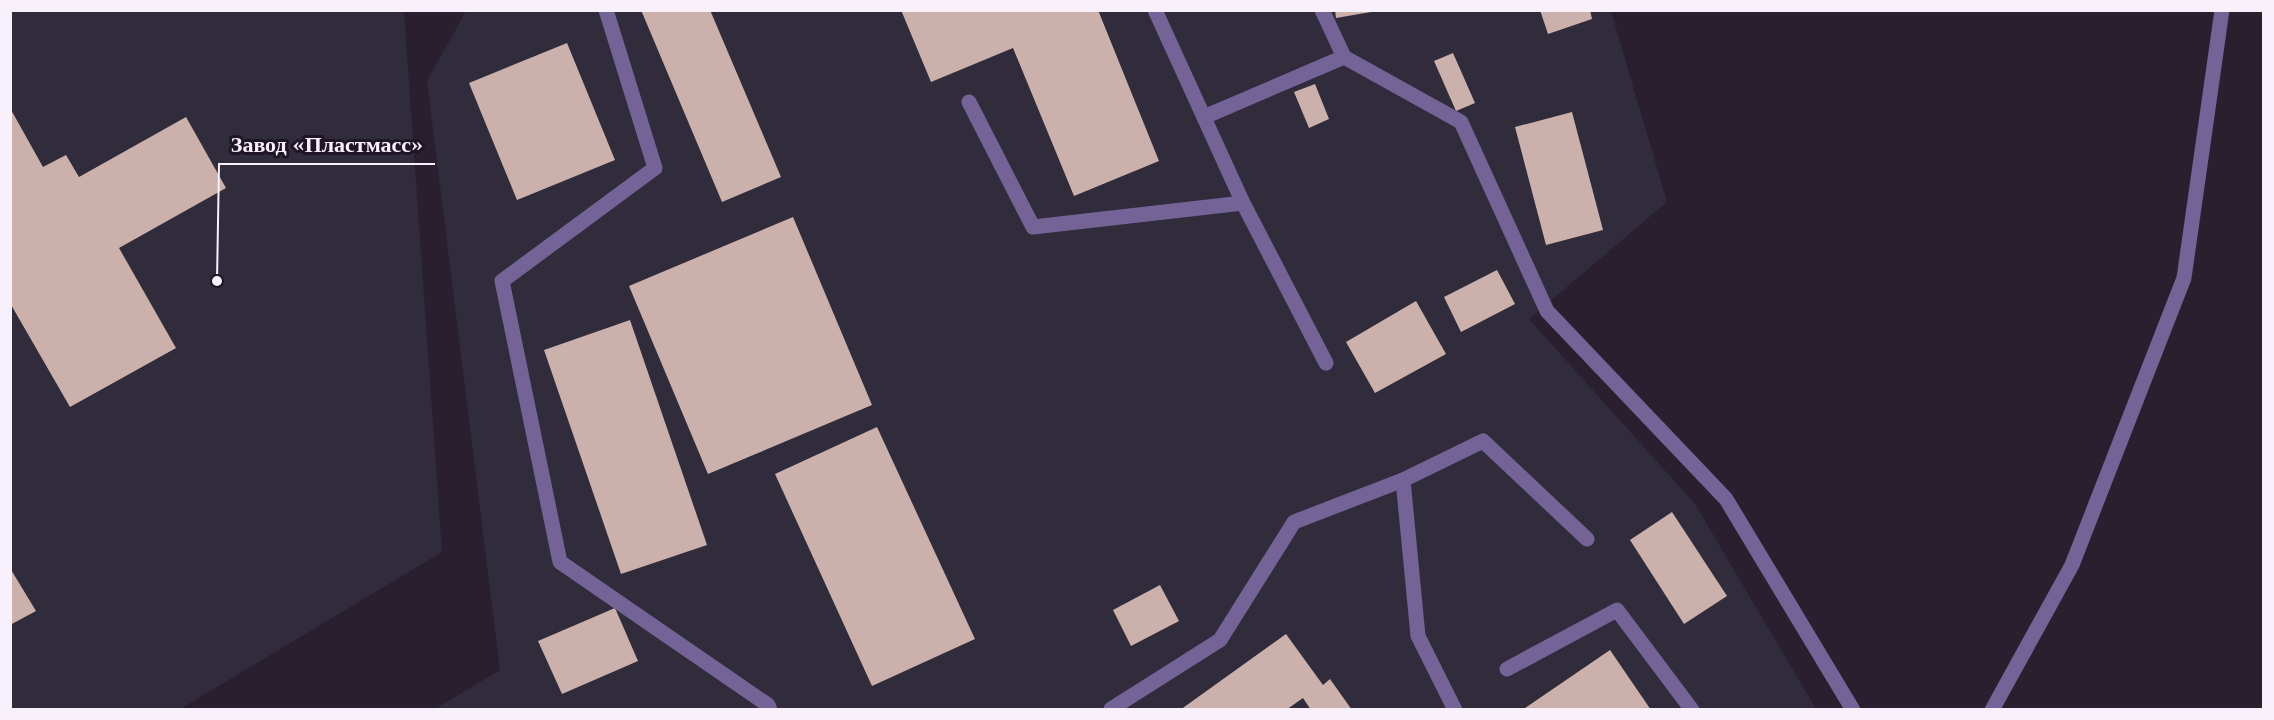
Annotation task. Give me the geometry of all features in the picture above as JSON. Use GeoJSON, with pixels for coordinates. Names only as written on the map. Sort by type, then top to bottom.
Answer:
{"type":"FeatureCollection","features":[{"type":"Feature","properties":{"kind":"street"},"geometry":{"type":"LineString","coordinates":[[606,10],[656,168],[502,281],[560,562],[768,705],[770,710]]}},
{"type":"Feature","properties":{"kind":"street"},"geometry":{"type":"LineString","coordinates":[[1155,10],[1243,203],[1326,363]]}},
{"type":"Feature","properties":{"kind":"street"},"geometry":{"type":"LineString","coordinates":[[1322,10],[1344,57],[1461,122],[1547,311],[1726,499],[1853,710]]}},
{"type":"Feature","properties":{"kind":"street"},"geometry":{"type":"LineString","coordinates":[[1992,710],[2072,565],[2184,278],[2222,10]]}},
{"type":"Feature","properties":{"kind":"street"},"geometry":{"type":"LineString","coordinates":[[1203,117],[1344,57]]}},
{"type":"Feature","properties":{"kind":"street"},"geometry":{"type":"LineString","coordinates":[[969,102],[1033,227],[1243,203]]}},
{"type":"Feature","properties":{"kind":"street"},"geometry":{"type":"LineString","coordinates":[[1111,709],[1220,640],[1294,522],[1403,480],[1483,441],[1587,539]]}},
{"type":"Feature","properties":{"kind":"street"},"geometry":{"type":"LineString","coordinates":[[1403,480],[1418,636],[1455,710]]}},
{"type":"Feature","properties":{"kind":"street"},"geometry":{"type":"LineString","coordinates":[[1507,669],[1617,610],[1692,710]]}},
{"type":"Feature","properties":{"kind":"shaded area"},"geometry":{"type":"Polygon","coordinates":[[[10,11],[404,11],[442,552],[180,709],[11,709],[10,11]]]}},
{"type":"Feature","properties":{"kind":"shaded area"},"geometry":{"type":"Polygon","coordinates":[[[466,11],[1611,11],[1667,202],[1529,319],[1695,504],[1816,709],[435,709],[500,670],[427,81],[466,11]]]}},
{"type":"Feature","properties":{"kind":"building"},"geometry":{"type":"Polygon","coordinates":[[[641,10],[710,10],[781,177],[722,202],[641,10]]]}},
{"type":"Feature","properties":{"kind":"building"},"geometry":{"type":"Polygon","coordinates":[[[901,10],[1098,10],[1159,161],[1074,196],[1013,48],[931,82],[901,10]]]}},
{"type":"Feature","properties":{"kind":"building"},"geometry":{"type":"Polygon","coordinates":[[[1335,10],[1371,10],[1371,12],[1336,18],[1335,10]]]}},
{"type":"Feature","properties":{"kind":"building"},"geometry":{"type":"Polygon","coordinates":[[[1540,10],[1590,10],[1592,19],[1548,34],[1540,10]]]}},
{"type":"Feature","properties":{"kind":"building"},"geometry":{"type":"Polygon","coordinates":[[[567,43],[615,160],[517,200],[469,83],[567,43]]]}},
{"type":"Feature","properties":{"kind":"building"},"geometry":{"type":"Polygon","coordinates":[[[1453,53],[1475,103],[1456,111],[1434,61],[1453,53]]]}},
{"type":"Feature","properties":{"kind":"building"},"geometry":{"type":"Polygon","coordinates":[[[1315,84],[1329,119],[1309,128],[1294,92],[1315,84]]]}},
{"type":"Feature","properties":{"kind":"building"},"geometry":{"type":"Polygon","coordinates":[[[10,108],[43,167],[66,155],[79,177],[186,117],[226,188],[119,248],[176,348],[70,407],[10,303],[10,108]]]}},
{"type":"Feature","properties":{"kind":"building"},"geometry":{"type":"Polygon","coordinates":[[[1572,112],[1603,230],[1546,245],[1515,127],[1572,112]]]}},
{"type":"Feature","properties":{"kind":"building"},"geometry":{"type":"Polygon","coordinates":[[[793,217],[872,405],[708,474],[629,286],[793,217]]]}},
{"type":"Feature","properties":{"kind":"building"},"geometry":{"type":"Polygon","coordinates":[[[1497,270],[1515,304],[1461,332],[1444,297],[1497,270]]]}},
{"type":"Feature","properties":{"kind":"building"},"geometry":{"type":"Polygon","coordinates":[[[1416,301],[1446,354],[1375,393],[1346,342],[1416,301]]]}},
{"type":"Feature","properties":{"kind":"building"},"geometry":{"type":"Polygon","coordinates":[[[630,320],[707,545],[621,574],[544,350],[630,320]]]}},
{"type":"Feature","properties":{"kind":"building"},"geometry":{"type":"Polygon","coordinates":[[[877,427],[975,639],[872,686],[775,474],[877,427]]]}},
{"type":"Feature","properties":{"kind":"building"},"geometry":{"type":"Polygon","coordinates":[[[1672,512],[1727,596],[1684,624],[1630,540],[1672,512]]]}},
{"type":"Feature","properties":{"kind":"building"},"geometry":{"type":"Polygon","coordinates":[[[10,568],[36,611],[10,625],[10,568]]]}},
{"type":"Feature","properties":{"kind":"building"},"geometry":{"type":"Polygon","coordinates":[[[1160,585],[1179,621],[1131,646],[1113,610],[1160,585]]]}},
{"type":"Feature","properties":{"kind":"building"},"geometry":{"type":"Polygon","coordinates":[[[615,608],[638,661],[562,694],[538,641],[615,608]]]}},
{"type":"Feature","properties":{"kind":"building"},"geometry":{"type":"Polygon","coordinates":[[[1286,634],[1323,685],[1330,679],[1352,710],[1311,710],[1303,698],[1286,710],[1180,710],[1286,634]]]}},
{"type":"Feature","properties":{"kind":"building"},"geometry":{"type":"Polygon","coordinates":[[[1610,650],[1651,710],[1522,710],[1610,650]]]}},
{"type":"Feature","properties":{"kind":"place","name":"Завод «Пластмасс»"},"geometry":{"type":"Point","coordinates":[217,281]}}]}
